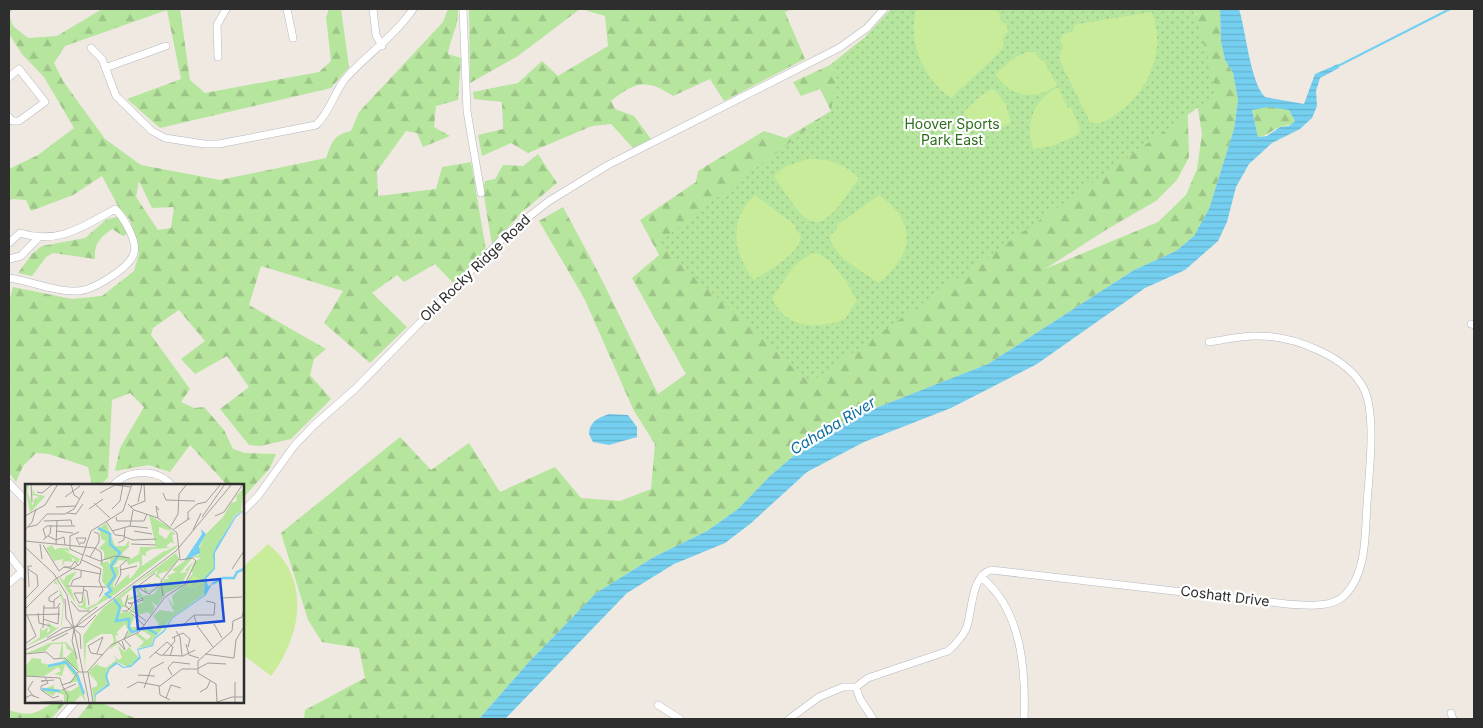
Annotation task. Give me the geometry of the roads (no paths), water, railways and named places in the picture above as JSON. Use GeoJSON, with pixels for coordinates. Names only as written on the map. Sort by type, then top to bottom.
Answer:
{"type":"FeatureCollection","features":[{"type":"Feature","properties":{"kind":"street"},"geometry":{"type":"LineString","coordinates":[[218,57],[217,25],[226,9]]}},
{"type":"Feature","properties":{"kind":"street"},"geometry":{"type":"LineString","coordinates":[[287,9],[293,38]]}},
{"type":"Feature","properties":{"kind":"street"},"geometry":{"type":"LineString","coordinates":[[373,9],[376,35],[382,46]]}},
{"type":"Feature","properties":{"kind":"street"},"geometry":{"type":"LineString","coordinates":[[91,48],[102,59],[116,96],[152,131],[165,138],[204,144],[219,144],[316,125],[322,119],[347,77],[382,46],[400,27],[413,9]]}},
{"type":"Feature","properties":{"kind":"street"},"geometry":{"type":"LineString","coordinates":[[463,9],[467,111],[481,193]]}},
{"type":"Feature","properties":{"kind":"street","name":"Old Rocky Ridge Road"},"geometry":{"type":"LineString","coordinates":[[244,510],[267,484],[294,446],[314,425],[355,389],[420,321],[526,218],[608,165],[838,48],[867,28],[884,9]]}},
{"type":"Feature","properties":{"kind":"street"},"geometry":{"type":"LineString","coordinates":[[105,68],[166,46]]}},
{"type":"Feature","properties":{"kind":"street"},"geometry":{"type":"LineString","coordinates":[[9,77],[19,69],[45,102],[19,121],[12,121],[9,116]]}},
{"type":"Feature","properties":{"kind":"street"},"geometry":{"type":"LineString","coordinates":[[9,243],[20,233],[38,238],[59,236],[74,231],[115,209],[123,216],[134,245],[134,253],[130,260],[109,278],[99,285],[79,291],[9,278]]}},
{"type":"Feature","properties":{"kind":"street"},"geometry":{"type":"LineString","coordinates":[[9,259],[21,256],[38,238]]}},
{"type":"Feature","properties":{"kind":"street","name":"Coshatt Drive"},"geometry":{"type":"LineString","coordinates":[[981,577],[988,570],[998,569],[1302,604],[1335,602],[1346,594],[1359,572],[1363,551],[1370,456],[1369,416],[1364,391],[1347,368],[1315,347],[1290,340],[1257,336],[1209,342]]}},
{"type":"Feature","properties":{"kind":"street"},"geometry":{"type":"LineString","coordinates":[[115,484],[125,476],[146,473],[160,476],[170,484]]}},
{"type":"Feature","properties":{"kind":"street"},"geometry":{"type":"LineString","coordinates":[[9,483],[25,500]]}},
{"type":"Feature","properties":{"kind":"street"},"geometry":{"type":"LineString","coordinates":[[9,555],[24,575],[9,583]]}},
{"type":"Feature","properties":{"kind":"street"},"geometry":{"type":"LineString","coordinates":[[789,719],[819,697],[843,687],[856,687],[868,678],[948,651],[958,642],[966,629],[981,577],[999,595],[1016,634],[1024,680],[1024,719]]}},
{"type":"Feature","properties":{"kind":"street"},"geometry":{"type":"LineString","coordinates":[[856,687],[860,700],[873,719]]}},
{"type":"Feature","properties":{"kind":"street"},"geometry":{"type":"LineString","coordinates":[[60,719],[74,703]]}},
{"type":"Feature","properties":{"kind":"street"},"geometry":{"type":"LineString","coordinates":[[658,705],[680,719]]}},
{"type":"Feature","properties":{"kind":"water"},"geometry":{"type":"Polygon","coordinates":[[[1220,9],[1239,9],[1252,68],[1260,90],[1265,97],[1304,104],[1315,74],[1338,64],[1339,68],[1320,78],[1316,91],[1317,106],[1312,118],[1300,129],[1272,143],[1249,164],[1236,187],[1227,222],[1218,241],[1185,270],[1145,288],[1037,364],[951,408],[864,442],[807,472],[750,524],[725,543],[674,564],[627,593],[505,719],[479,719],[528,663],[596,593],[654,557],[707,531],[738,509],[770,476],[812,440],[863,413],[988,364],[1134,270],[1176,251],[1194,236],[1209,209],[1234,129],[1238,100],[1233,73],[1225,60],[1221,41],[1220,9]],[[1269,107],[1252,110],[1258,137],[1267,136],[1280,127],[1289,126],[1295,121],[1289,110],[1269,107]]]}},
{"type":"Feature","properties":{"kind":"water"},"geometry":{"type":"Polygon","coordinates":[[[609,414],[628,415],[637,427],[637,437],[609,445],[593,442],[589,434],[591,426],[598,419],[609,414]]]}},
{"type":"Feature","properties":{"kind":"waterway"},"geometry":{"type":"LineString","coordinates":[[1336,67],[1450,9]]}},
{"type":"Feature","properties":{"kind":"park label","name":"Hoover Sports Park East"},"geometry":{"type":"Point","coordinates":[952,132]}},
{"type":"Feature","properties":{"kind":"water label","name":"Cahaba River"},"geometry":{"type":"Point","coordinates":[833,426]}}]}
